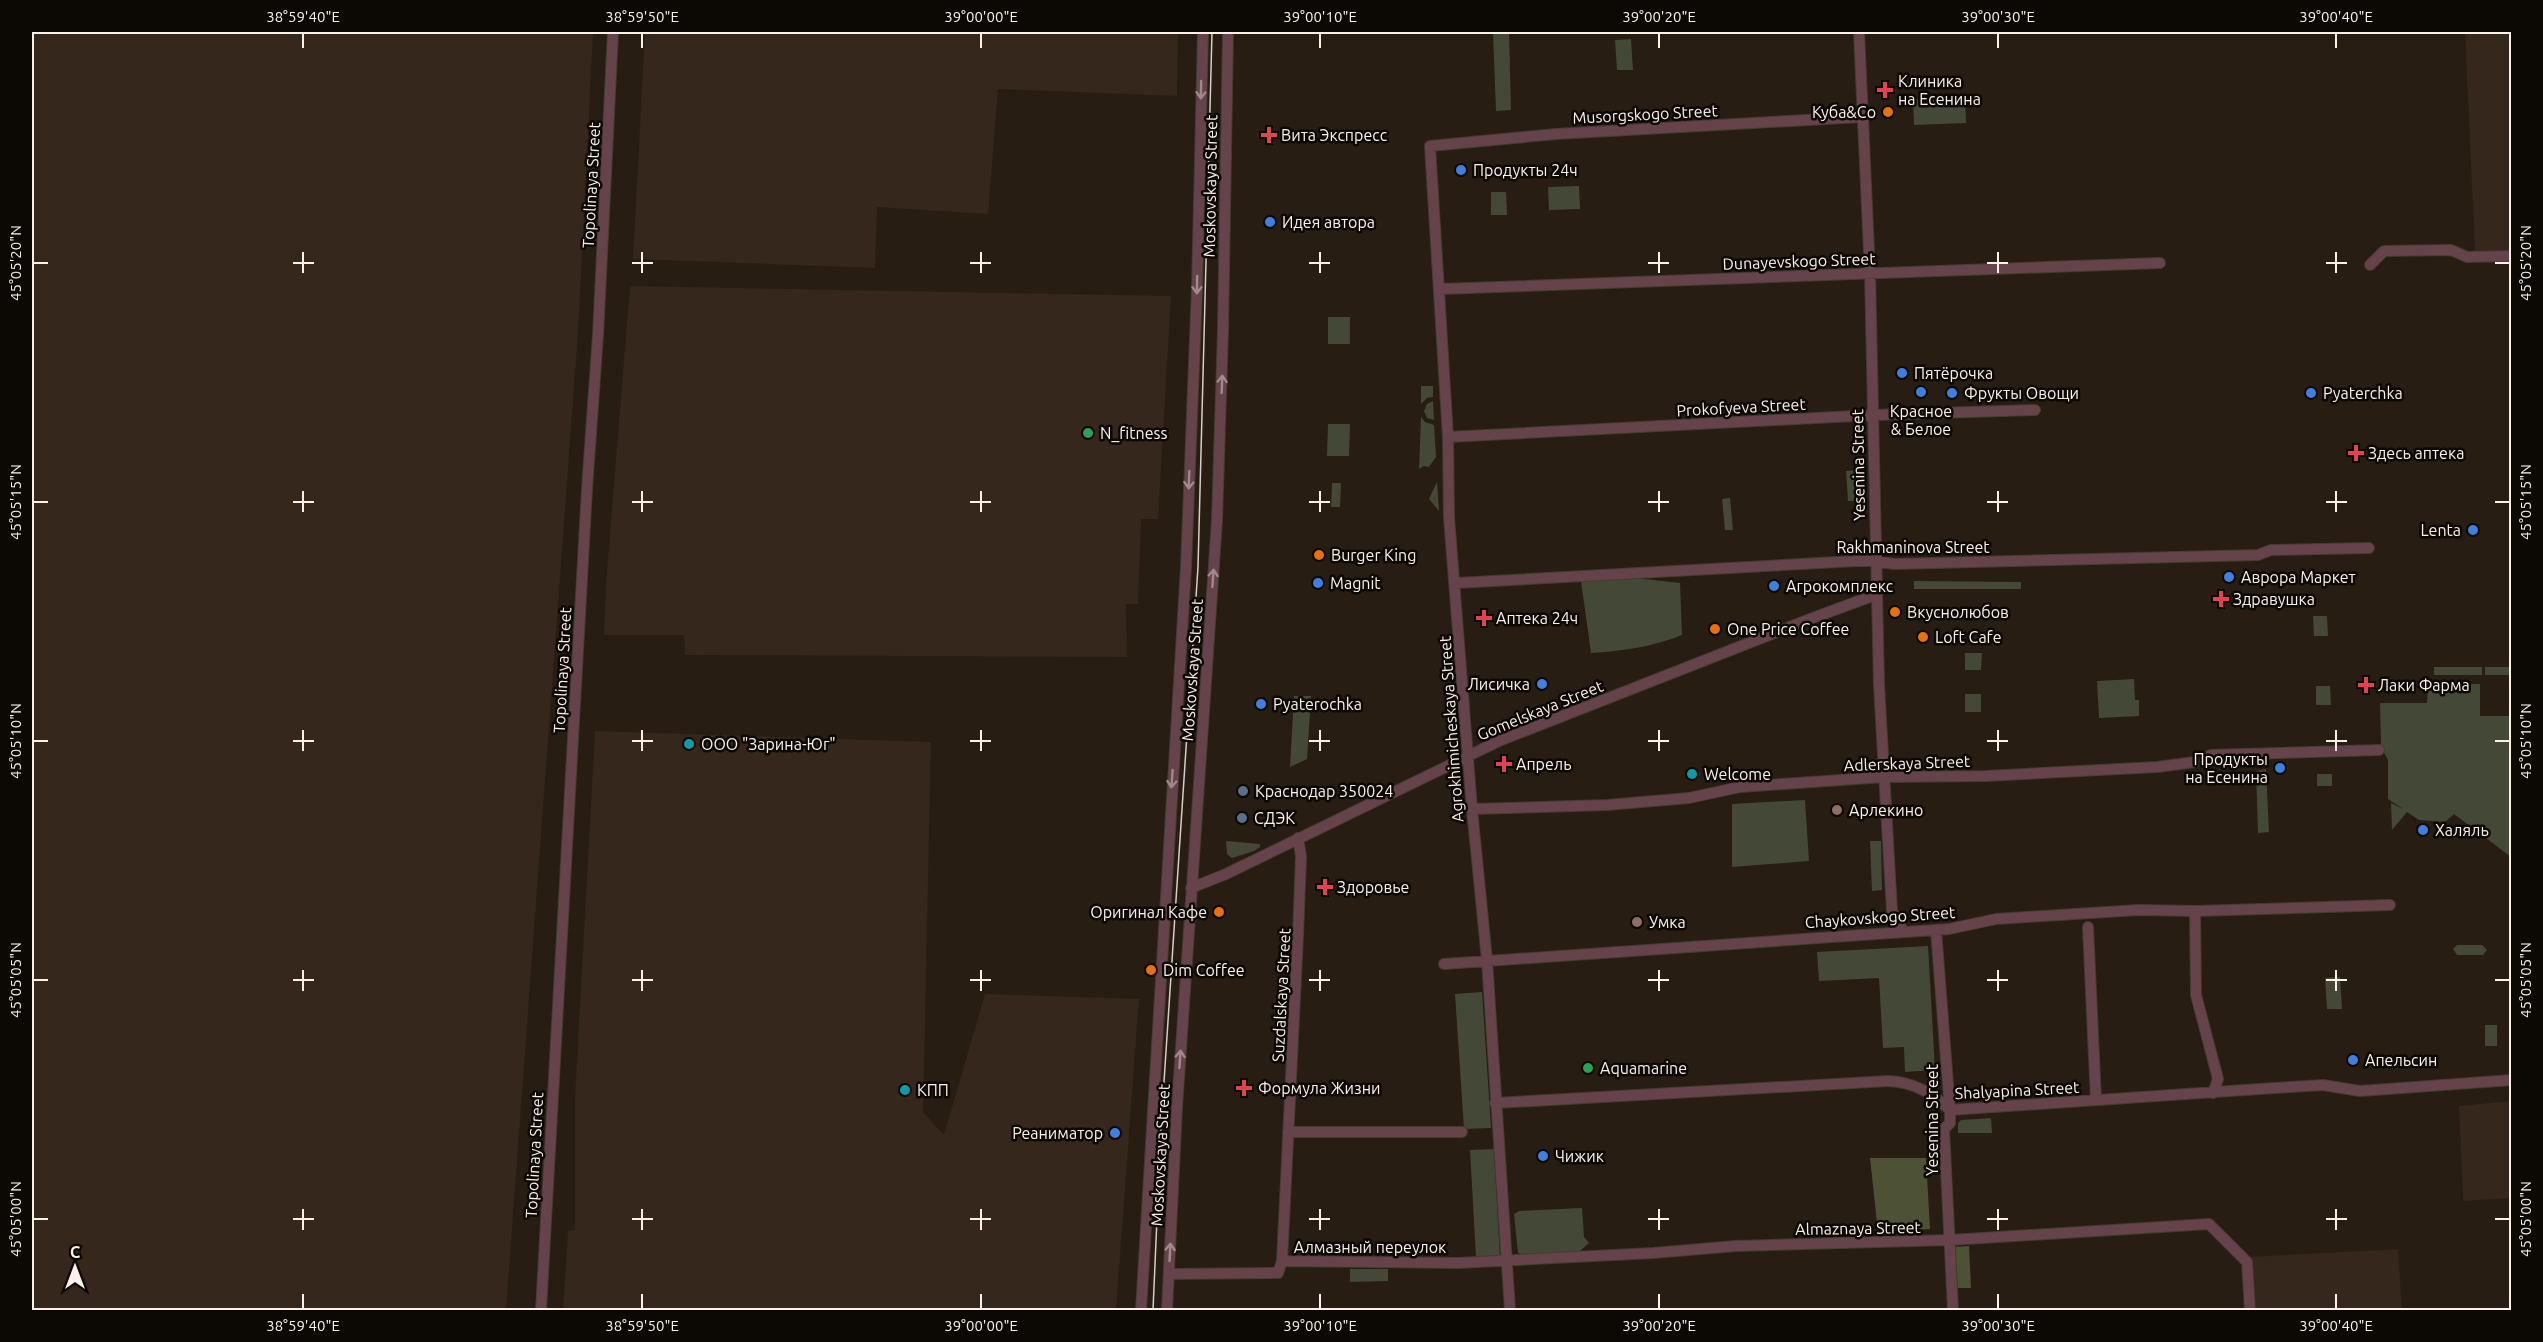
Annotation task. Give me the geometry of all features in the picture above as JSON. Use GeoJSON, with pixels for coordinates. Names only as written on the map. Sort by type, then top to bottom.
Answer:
{"type":"FeatureCollection","features":[{"type":"Feature","properties":{"kind":"street","name":"Topolinaya Street"},"geometry":{"type":"LineString","coordinates":[[541,1311],[587,489],[598,335],[613,32]]}},
{"type":"Feature","properties":{"kind":"street","name":"Moskovskaya Street"},"geometry":{"type":"LineString","coordinates":[[1141,1311],[1186,567],[1203,32]]}},
{"type":"Feature","properties":{"kind":"street","name":"Moskovskaya Street"},"geometry":{"type":"LineString","coordinates":[[1167,1311],[1191,888],[1209,648],[1219,471],[1228,32]]}},
{"type":"Feature","properties":{"kind":"street","name":"Yesenina Street"},"geometry":{"type":"LineString","coordinates":[[1858,32],[1870,273],[1874,561],[1884,777],[1892,911],[1903,931]]}},
{"type":"Feature","properties":{"kind":"street","name":"Musorgskogo Street"},"geometry":{"type":"LineString","coordinates":[[1431,146],[1556,134],[1861,117]]}},
{"type":"Feature","properties":{"kind":"street","name":"Agrokhimicheskaya Street"},"geometry":{"type":"LineString","coordinates":[[1431,146],[1448,437],[1449,517],[1472,809],[1487,960],[1510,1311]]}},
{"type":"Feature","properties":{"kind":"street"},"geometry":{"type":"LineString","coordinates":[[2370,265],[2384,251],[2451,250],[2467,257],[2511,256]]}},
{"type":"Feature","properties":{"kind":"street","name":"Dunayevskogo Street"},"geometry":{"type":"LineString","coordinates":[[1440,290],[2160,263]]}},
{"type":"Feature","properties":{"kind":"street","name":"Prokofyeva Street"},"geometry":{"type":"LineString","coordinates":[[1448,437],[1873,415],[2035,410]]}},
{"type":"Feature","properties":{"kind":"street","name":"Rakhmaninova Street"},"geometry":{"type":"LineString","coordinates":[[1456,583],[1874,561],[1894,564],[1966,563],[2258,555],[2271,550],[2369,548]]}},
{"type":"Feature","properties":{"kind":"street","name":"Gomelskaya Street"},"geometry":{"type":"LineString","coordinates":[[1191,888],[1226,874],[1468,755],[1875,595]]}},
{"type":"Feature","properties":{"kind":"street","name":"Adlerskaya Street"},"geometry":{"type":"LineString","coordinates":[[1472,809],[1619,804],[1689,798],[1740,787],[1884,777],[1975,776],[2157,767],[2195,762],[2211,754],[2379,750]]}},
{"type":"Feature","properties":{"kind":"street","name":"Suzdalskaya Street"},"geometry":{"type":"LineString","coordinates":[[1282,1261],[1299,936],[1301,856],[1299,838]]}},
{"type":"Feature","properties":{"kind":"street","name":"Chaykovskogo Street"},"geometry":{"type":"LineString","coordinates":[[1444,964],[1903,931],[1949,930],[1996,919],[2138,910],[2195,911],[2390,905]]}},
{"type":"Feature","properties":{"kind":"street"},"geometry":{"type":"LineString","coordinates":[[2195,911],[2196,995],[2218,1079],[2212,1093]]}},
{"type":"Feature","properties":{"kind":"street"},"geometry":{"type":"LineString","coordinates":[[2088,927],[2096,1100]]}},
{"type":"Feature","properties":{"kind":"street","name":"Yesenina Street"},"geometry":{"type":"LineString","coordinates":[[1936,930],[1950,1110],[1950,1123],[1944,1129],[1953,1311]]}},
{"type":"Feature","properties":{"kind":"street","name":"Shalyapina Street"},"geometry":{"type":"LineString","coordinates":[[1495,1103],[1888,1081],[1905,1082],[1918,1086],[1934,1095],[1950,1110],[2323,1086],[2360,1091],[2511,1080]]}},
{"type":"Feature","properties":{"kind":"street"},"geometry":{"type":"LineString","coordinates":[[1288,1132],[1462,1132]]}},
{"type":"Feature","properties":{"kind":"street","name":"Almaznaya Street"},"geometry":{"type":"LineString","coordinates":[[1508,1260],[1736,1246],[1950,1240],[2209,1224],[2247,1262],[2250,1311]]}},
{"type":"Feature","properties":{"kind":"street","name":"Алмазный переулок"},"geometry":{"type":"LineString","coordinates":[[1169,1274],[1278,1273],[1282,1261],[1458,1263],[1508,1260]]}},
{"type":"Feature","properties":{"kind":"shaded area"},"geometry":{"type":"Polygon","coordinates":[[[32,32],[593,32],[578,333],[506,1310],[32,1310],[32,32]]]}},
{"type":"Feature","properties":{"kind":"shaded area"},"geometry":{"type":"Polygon","coordinates":[[[645,32],[1178,32],[1177,96],[998,89],[988,214],[877,207],[875,268],[633,259],[645,32]]]}},
{"type":"Feature","properties":{"kind":"shaded area"},"geometry":{"type":"Polygon","coordinates":[[[2465,32],[2511,32],[2511,251],[2475,252],[2465,32]]]}},
{"type":"Feature","properties":{"kind":"shaded area"},"geometry":{"type":"Polygon","coordinates":[[[630,286],[1171,296],[1158,519],[1141,519],[1138,604],[1126,604],[1127,657],[685,655],[684,635],[604,635],[606,583],[630,286]]]}},
{"type":"Feature","properties":{"kind":"shaded area"},"geometry":{"type":"Polygon","coordinates":[[[595,731],[931,742],[923,1112],[944,1135],[985,994],[1139,999],[1116,1310],[563,1310],[568,1231],[575,1230],[575,1097],[595,731]]]}},
{"type":"Feature","properties":{"kind":"shaded area"},"geometry":{"type":"Polygon","coordinates":[[[2511,1101],[2511,1198],[2463,1201],[2459,1106],[2511,1101]]]}},
{"type":"Feature","properties":{"kind":"shaded area"},"geometry":{"type":"Polygon","coordinates":[[[2398,1249],[2402,1310],[2254,1310],[2250,1257],[2398,1249]]]}},
{"type":"Feature","properties":{"kind":"green space"},"geometry":{"type":"Polygon","coordinates":[[[1493,32],[1509,32],[1511,110],[1496,111],[1493,32]]]}},
{"type":"Feature","properties":{"kind":"green space"},"geometry":{"type":"Polygon","coordinates":[[[1631,39],[1633,70],[1617,70],[1615,40],[1631,39]]]}},
{"type":"Feature","properties":{"kind":"green space"},"geometry":{"type":"Polygon","coordinates":[[[1965,97],[1966,123],[1914,125],[1913,99],[1965,97]]]}},
{"type":"Feature","properties":{"kind":"green space"},"geometry":{"type":"Polygon","coordinates":[[[1579,186],[1580,209],[1549,210],[1548,187],[1579,186]]]}},
{"type":"Feature","properties":{"kind":"green space"},"geometry":{"type":"Polygon","coordinates":[[[1491,192],[1506,192],[1507,215],[1491,215],[1491,192]]]}},
{"type":"Feature","properties":{"kind":"green space"},"geometry":{"type":"Polygon","coordinates":[[[1328,317],[1350,317],[1350,344],[1328,344],[1328,317]]]}},
{"type":"Feature","properties":{"kind":"green space"},"geometry":{"type":"Polygon","coordinates":[[[1421,386],[1433,386],[1433,397],[1427,398],[1421,404],[1421,386]]]}},
{"type":"Feature","properties":{"kind":"green space"},"geometry":{"type":"Polygon","coordinates":[[[1433,401],[1434,420],[1427,418],[1424,411],[1427,404],[1433,401]]]}},
{"type":"Feature","properties":{"kind":"green space"},"geometry":{"type":"Polygon","coordinates":[[[1421,417],[1425,422],[1434,425],[1436,457],[1429,467],[1424,466],[1419,469],[1421,417]]]}},
{"type":"Feature","properties":{"kind":"green space"},"geometry":{"type":"Polygon","coordinates":[[[1328,424],[1350,424],[1349,456],[1327,456],[1328,424]]]}},
{"type":"Feature","properties":{"kind":"green space"},"geometry":{"type":"Polygon","coordinates":[[[1857,470],[1859,501],[1848,501],[1846,471],[1857,470]]]}},
{"type":"Feature","properties":{"kind":"green space"},"geometry":{"type":"Polygon","coordinates":[[[1437,482],[1439,511],[1429,499],[1437,482]]]}},
{"type":"Feature","properties":{"kind":"green space"},"geometry":{"type":"Polygon","coordinates":[[[1332,483],[1341,483],[1340,507],[1331,507],[1332,483]]]}},
{"type":"Feature","properties":{"kind":"green space"},"geometry":{"type":"Polygon","coordinates":[[[1730,498],[1733,530],[1725,530],[1722,499],[1730,498]]]}},
{"type":"Feature","properties":{"kind":"green space"},"geometry":{"type":"Polygon","coordinates":[[[1636,578],[1680,583],[1682,635],[1637,648],[1591,653],[1581,581],[1636,578]]]}},
{"type":"Feature","properties":{"kind":"green space"},"geometry":{"type":"Polygon","coordinates":[[[1914,581],[2021,582],[2021,589],[1914,589],[1914,581]]]}},
{"type":"Feature","properties":{"kind":"green space"},"geometry":{"type":"Polygon","coordinates":[[[2313,616],[2327,616],[2328,636],[2314,636],[2313,616]]]}},
{"type":"Feature","properties":{"kind":"green space"},"geometry":{"type":"Polygon","coordinates":[[[1965,653],[1982,653],[1981,670],[1965,670],[1965,653]]]}},
{"type":"Feature","properties":{"kind":"green space"},"geometry":{"type":"Polygon","coordinates":[[[2434,667],[2482,667],[2482,675],[2434,675],[2434,667]]]}},
{"type":"Feature","properties":{"kind":"green space"},"geometry":{"type":"Polygon","coordinates":[[[2485,667],[2511,667],[2511,675],[2485,675],[2485,667]]]}},
{"type":"Feature","properties":{"kind":"green space"},"geometry":{"type":"Polygon","coordinates":[[[2134,679],[2135,700],[2139,700],[2139,716],[2099,718],[2097,681],[2134,679]]]}},
{"type":"Feature","properties":{"kind":"green space"},"geometry":{"type":"Polygon","coordinates":[[[2428,684],[2480,684],[2480,716],[2511,716],[2511,857],[2454,814],[2445,822],[2419,820],[2407,812],[2392,830],[2391,803],[2403,809],[2388,799],[2388,760],[2381,747],[2380,703],[2427,703],[2428,684]]]}},
{"type":"Feature","properties":{"kind":"green space"},"geometry":{"type":"Polygon","coordinates":[[[2316,686],[2330,686],[2331,705],[2316,705],[2316,686]]]}},
{"type":"Feature","properties":{"kind":"green space"},"geometry":{"type":"Polygon","coordinates":[[[1965,694],[1981,694],[1981,712],[1965,712],[1965,694]]]}},
{"type":"Feature","properties":{"kind":"green space"},"geometry":{"type":"Polygon","coordinates":[[[1294,696],[1311,696],[1307,759],[1290,767],[1294,696]]]}},
{"type":"Feature","properties":{"kind":"green space"},"geometry":{"type":"Polygon","coordinates":[[[2266,769],[2269,832],[2258,833],[2256,771],[2266,769]]]}},
{"type":"Feature","properties":{"kind":"green space"},"geometry":{"type":"Polygon","coordinates":[[[2317,774],[2332,774],[2332,786],[2317,786],[2317,774]]]}},
{"type":"Feature","properties":{"kind":"green space"},"geometry":{"type":"Polygon","coordinates":[[[1805,800],[1809,861],[1732,867],[1732,804],[1805,800]]]}},
{"type":"Feature","properties":{"kind":"green space"},"geometry":{"type":"Polygon","coordinates":[[[1226,841],[1260,844],[1260,847],[1232,858],[1227,854],[1226,841]]]}},
{"type":"Feature","properties":{"kind":"green space"},"geometry":{"type":"Polygon","coordinates":[[[1870,841],[1881,841],[1882,890],[1872,891],[1870,841]]]}},
{"type":"Feature","properties":{"kind":"green space"},"geometry":{"type":"Polygon","coordinates":[[[2457,945],[2482,945],[2487,950],[2483,955],[2457,955],[2453,949],[2457,945]]]}},
{"type":"Feature","properties":{"kind":"green space"},"geometry":{"type":"Polygon","coordinates":[[[1928,946],[1935,1070],[1905,1072],[1904,1047],[1883,1048],[1879,978],[1819,981],[1817,952],[1928,946]]]}},
{"type":"Feature","properties":{"kind":"green space"},"geometry":{"type":"Polygon","coordinates":[[[2340,977],[2342,1009],[2327,1009],[2325,978],[2340,977]]]}},
{"type":"Feature","properties":{"kind":"green space"},"geometry":{"type":"Polygon","coordinates":[[[1482,992],[1491,1128],[1464,1129],[1455,994],[1482,992]]]}},
{"type":"Feature","properties":{"kind":"green space"},"geometry":{"type":"Polygon","coordinates":[[[2485,1025],[2497,1025],[2497,1046],[2485,1046],[2485,1025]]]}},
{"type":"Feature","properties":{"kind":"green space"},"geometry":{"type":"Polygon","coordinates":[[[1991,1118],[1992,1133],[1958,1133],[1958,1123],[1961,1120],[1991,1118]]]}},
{"type":"Feature","properties":{"kind":"green space"},"geometry":{"type":"Polygon","coordinates":[[[1496,1149],[1494,1150],[1500,1257],[1476,1258],[1470,1150],[1496,1149]]]}},
{"type":"Feature","properties":{"kind":"green space"},"geometry":{"type":"Polygon","coordinates":[[[1870,1158],[1926,1158],[1930,1229],[1878,1232],[1870,1158]]]}},
{"type":"Feature","properties":{"kind":"green space"},"geometry":{"type":"Polygon","coordinates":[[[1582,1208],[1584,1237],[1589,1243],[1574,1256],[1528,1257],[1518,1253],[1514,1214],[1519,1211],[1582,1208]]]}},
{"type":"Feature","properties":{"kind":"green space"},"geometry":{"type":"Polygon","coordinates":[[[1969,1246],[1971,1288],[1958,1288],[1955,1279],[1953,1247],[1969,1246]]]}},
{"type":"Feature","properties":{"kind":"green space"},"geometry":{"type":"Polygon","coordinates":[[[1350,1269],[1388,1269],[1388,1281],[1350,1282],[1350,1269]]]}},
{"type":"Feature","properties":{"kind":"tram line"},"geometry":{"type":"LineString","coordinates":[[1153,1310],[1161,1127],[1198,567],[1212,32]]}},
{"type":"Feature","properties":{"kind":"place","name":"Клиника на Есенина"},"geometry":{"type":"Point","coordinates":[1885,90]}},
{"type":"Feature","properties":{"kind":"place","name":"Куба&Co"},"geometry":{"type":"Point","coordinates":[1888,112]}},
{"type":"Feature","properties":{"kind":"place","name":"Вита Экспресс"},"geometry":{"type":"Point","coordinates":[1269,135]}},
{"type":"Feature","properties":{"kind":"place","name":"Продукты 24ч"},"geometry":{"type":"Point","coordinates":[1461,170]}},
{"type":"Feature","properties":{"kind":"place","name":"Идея автора"},"geometry":{"type":"Point","coordinates":[1270,222]}},
{"type":"Feature","properties":{"kind":"place","name":"Пятёрочка"},"geometry":{"type":"Point","coordinates":[1902,373]}},
{"type":"Feature","properties":{"kind":"place","name":"Красное & Белое"},"geometry":{"type":"Point","coordinates":[1921,392]}},
{"type":"Feature","properties":{"kind":"place","name":"Фрукты Овощи"},"geometry":{"type":"Point","coordinates":[1952,393]}},
{"type":"Feature","properties":{"kind":"place","name":"Pyaterchka"},"geometry":{"type":"Point","coordinates":[2311,393]}},
{"type":"Feature","properties":{"kind":"place","name":"N_fitness"},"geometry":{"type":"Point","coordinates":[1088,433]}},
{"type":"Feature","properties":{"kind":"place","name":"Здесь аптека"},"geometry":{"type":"Point","coordinates":[2356,453]}},
{"type":"Feature","properties":{"kind":"place","name":"Lenta"},"geometry":{"type":"Point","coordinates":[2473,530]}},
{"type":"Feature","properties":{"kind":"place","name":"Burger King"},"geometry":{"type":"Point","coordinates":[1319,555]}},
{"type":"Feature","properties":{"kind":"place","name":"Аврора Маркет"},"geometry":{"type":"Point","coordinates":[2229,577]}},
{"type":"Feature","properties":{"kind":"place","name":"Magnit"},"geometry":{"type":"Point","coordinates":[1318,583]}},
{"type":"Feature","properties":{"kind":"place","name":"Агрокомплекс"},"geometry":{"type":"Point","coordinates":[1774,586]}},
{"type":"Feature","properties":{"kind":"place","name":"Здравушка"},"geometry":{"type":"Point","coordinates":[2221,599]}},
{"type":"Feature","properties":{"kind":"place","name":"Вкуснолюбов"},"geometry":{"type":"Point","coordinates":[1895,612]}},
{"type":"Feature","properties":{"kind":"place","name":"Аптека 24ч"},"geometry":{"type":"Point","coordinates":[1484,618]}},
{"type":"Feature","properties":{"kind":"place","name":"One Price Coffee"},"geometry":{"type":"Point","coordinates":[1715,629]}},
{"type":"Feature","properties":{"kind":"place","name":"Loft Cafe"},"geometry":{"type":"Point","coordinates":[1923,637]}},
{"type":"Feature","properties":{"kind":"place","name":"Лисичка"},"geometry":{"type":"Point","coordinates":[1542,684]}},
{"type":"Feature","properties":{"kind":"place","name":"Лаки Фарма"},"geometry":{"type":"Point","coordinates":[2366,685]}},
{"type":"Feature","properties":{"kind":"place","name":"Pyaterochka"},"geometry":{"type":"Point","coordinates":[1261,704]}},
{"type":"Feature","properties":{"kind":"place","name":"ООО \"Зарина-Юг\""},"geometry":{"type":"Point","coordinates":[689,744]}},
{"type":"Feature","properties":{"kind":"place","name":"Апрель"},"geometry":{"type":"Point","coordinates":[1504,764]}},
{"type":"Feature","properties":{"kind":"place","name":"Продукты на Есенина"},"geometry":{"type":"Point","coordinates":[2280,768]}},
{"type":"Feature","properties":{"kind":"place","name":"Welcome"},"geometry":{"type":"Point","coordinates":[1692,774]}},
{"type":"Feature","properties":{"kind":"place","name":"Краснодар 350024"},"geometry":{"type":"Point","coordinates":[1243,791]}},
{"type":"Feature","properties":{"kind":"place","name":"Арлекино"},"geometry":{"type":"Point","coordinates":[1837,810]}},
{"type":"Feature","properties":{"kind":"place","name":"СДЭК"},"geometry":{"type":"Point","coordinates":[1242,818]}},
{"type":"Feature","properties":{"kind":"place","name":"Халяль"},"geometry":{"type":"Point","coordinates":[2423,830]}},
{"type":"Feature","properties":{"kind":"place","name":"Здоровье"},"geometry":{"type":"Point","coordinates":[1325,887]}},
{"type":"Feature","properties":{"kind":"place","name":"Оригинал Кафе"},"geometry":{"type":"Point","coordinates":[1219,912]}},
{"type":"Feature","properties":{"kind":"place","name":"Умка"},"geometry":{"type":"Point","coordinates":[1637,922]}},
{"type":"Feature","properties":{"kind":"place","name":"Dim Coffee"},"geometry":{"type":"Point","coordinates":[1151,970]}},
{"type":"Feature","properties":{"kind":"place","name":"Апельсин"},"geometry":{"type":"Point","coordinates":[2353,1060]}},
{"type":"Feature","properties":{"kind":"place","name":"Aquamarine"},"geometry":{"type":"Point","coordinates":[1588,1068]}},
{"type":"Feature","properties":{"kind":"place","name":"Формула Жизни"},"geometry":{"type":"Point","coordinates":[1244,1088]}},
{"type":"Feature","properties":{"kind":"place","name":"КПП"},"geometry":{"type":"Point","coordinates":[905,1090]}},
{"type":"Feature","properties":{"kind":"place","name":"Реаниматор"},"geometry":{"type":"Point","coordinates":[1115,1133]}},
{"type":"Feature","properties":{"kind":"place","name":"Чижик"},"geometry":{"type":"Point","coordinates":[1543,1156]}}]}
